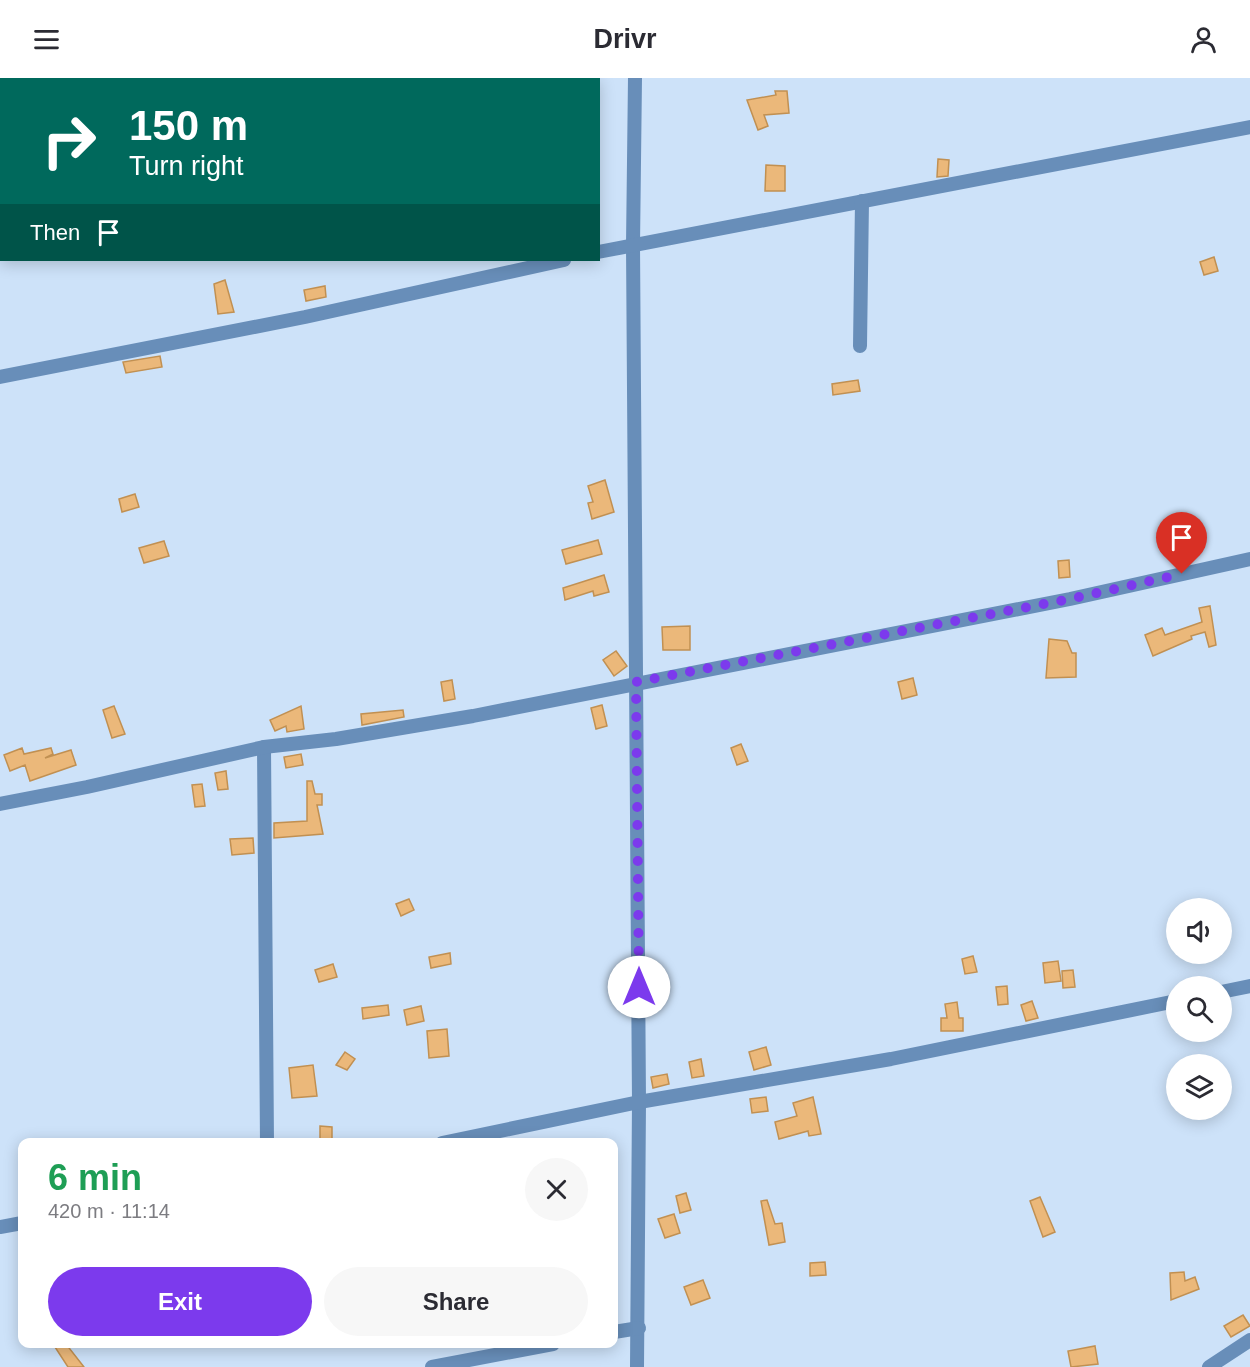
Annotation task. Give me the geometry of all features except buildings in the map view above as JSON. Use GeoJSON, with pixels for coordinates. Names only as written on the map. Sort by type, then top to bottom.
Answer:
{"type":"FeatureCollection","features":[{"type":"Feature","properties":{"kind":"street"},"geometry":{"type":"LineString","coordinates":[[635,78],[633,246],[639,1102],[637,1367]]}},
{"type":"Feature","properties":{"kind":"street"},"geometry":{"type":"LineString","coordinates":[[600,252],[1250,127]]}},
{"type":"Feature","properties":{"kind":"street"},"geometry":{"type":"LineString","coordinates":[[860,346],[862,201]]}},
{"type":"Feature","properties":{"kind":"street"},"geometry":{"type":"LineString","coordinates":[[0,377],[305,317],[559,261]]}},
{"type":"Feature","properties":{"kind":"street"},"geometry":{"type":"LineString","coordinates":[[0,804],[87,788],[264,747],[336,739],[473,716],[636,682],[1070,599],[1250,559]]}},
{"type":"Feature","properties":{"kind":"street"},"geometry":{"type":"LineString","coordinates":[[264,747],[267,1138]]}},
{"type":"Feature","properties":{"kind":"street"},"geometry":{"type":"LineString","coordinates":[[1232,990],[1250,986]]}},
{"type":"Feature","properties":{"kind":"street"},"geometry":{"type":"LineString","coordinates":[[466,1138],[639,1102],[891,1059],[1166,1003]]}},
{"type":"Feature","properties":{"kind":"street"},"geometry":{"type":"LineString","coordinates":[[0,1227],[18,1224]]}},
{"type":"Feature","properties":{"kind":"street"},"geometry":{"type":"LineString","coordinates":[[618,1331],[639,1328]]}},
{"type":"Feature","properties":{"kind":"street"},"geometry":{"type":"LineString","coordinates":[[1209,1367],[1250,1340]]}},
{"type":"Feature","properties":{"kind":"street"},"geometry":{"type":"LineString","coordinates":[[432,1367],[532,1348]]}},
{"type":"Feature","properties":{"kind":"route"},"geometry":{"type":"LineString","coordinates":[[639,987],[636,682],[1070,599],[1182,574]]}}]}
